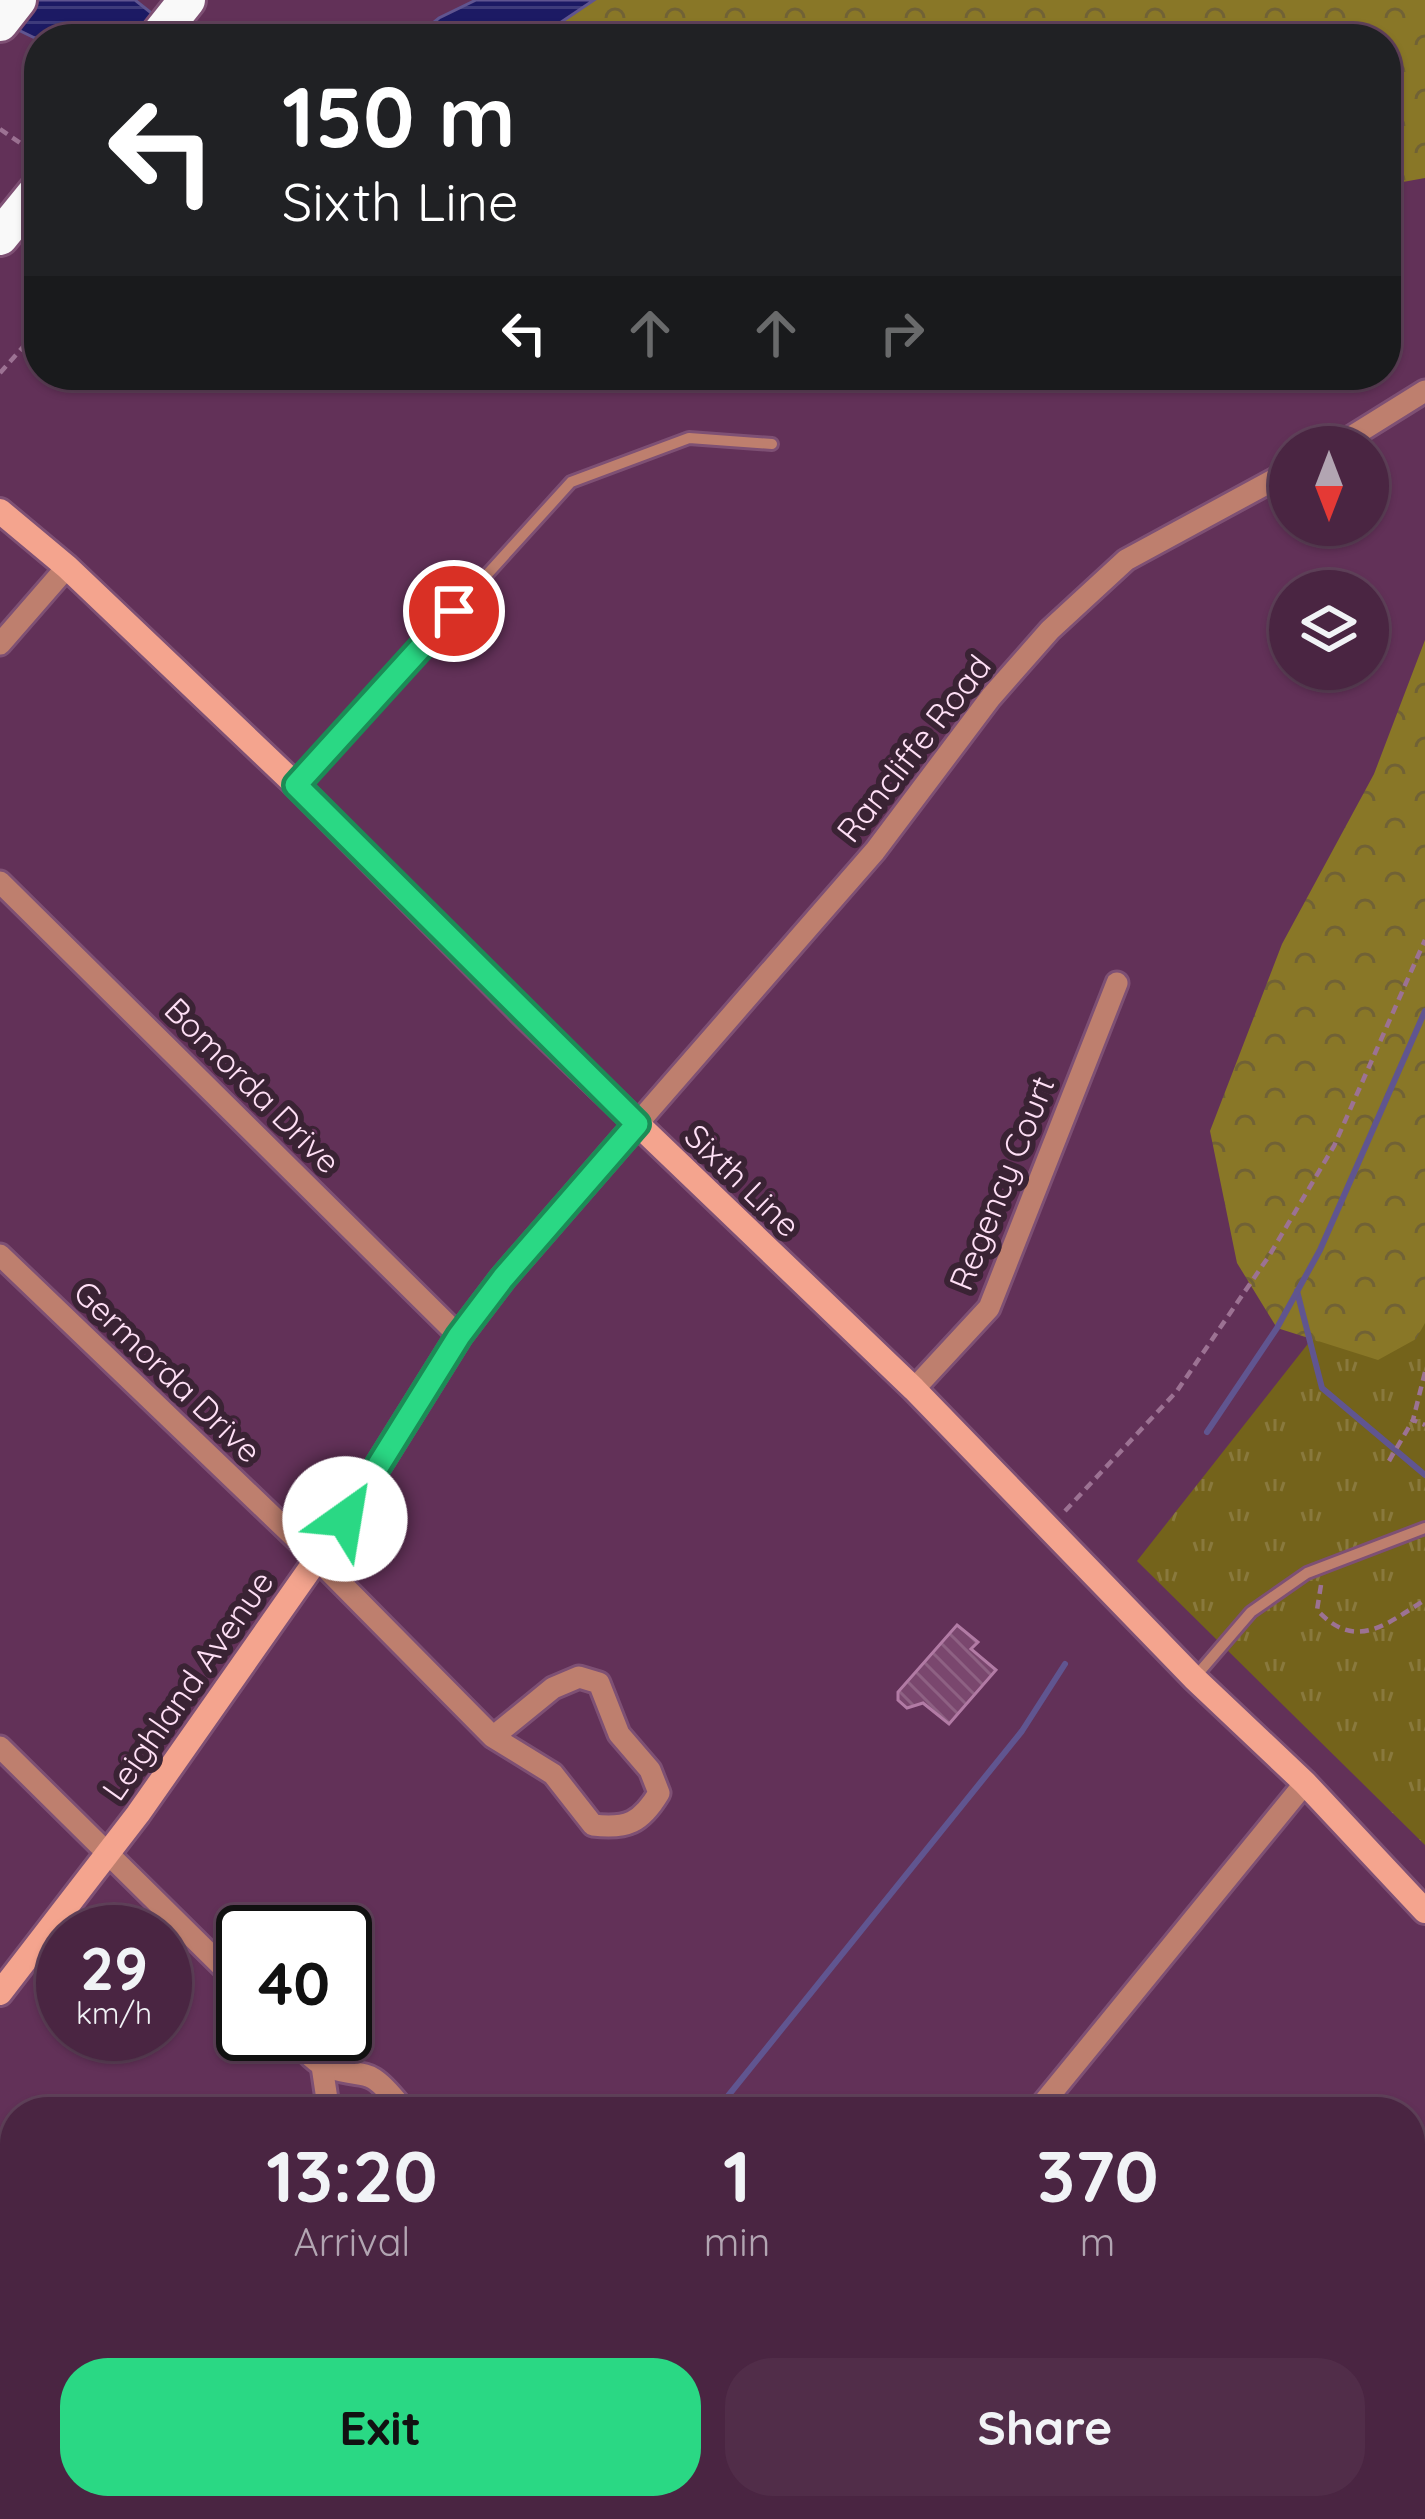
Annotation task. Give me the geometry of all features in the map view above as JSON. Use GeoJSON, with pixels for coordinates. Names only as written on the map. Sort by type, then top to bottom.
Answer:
{"type":"FeatureCollection","features":[{"type":"Feature","properties":{"kind":"highway"},"geometry":{"type":"LineString","coordinates":[[0,23],[18,0]]}},
{"type":"Feature","properties":{"kind":"highway"},"geometry":{"type":"LineString","coordinates":[[168,24],[187,0]]}},
{"type":"Feature","properties":{"kind":"highway"},"geometry":{"type":"LineString","coordinates":[[0,237],[24,207]]}},
{"type":"Feature","properties":{"kind":"street"},"geometry":{"type":"LineString","coordinates":[[1369,426],[1425,391]]}},
{"type":"Feature","properties":{"kind":"street","name":"Rancliffe Road"},"geometry":{"type":"LineString","coordinates":[[637,1124],[875,851],[991,697],[1050,630],[1126,560],[1269,482]]}},
{"type":"Feature","properties":{"kind":"street","name":"Sixth Line"},"geometry":{"type":"LineString","coordinates":[[0,511],[67,567],[296,785],[637,1124],[914,1389],[1194,1678],[1305,1783],[1425,1911]]}},
{"type":"Feature","properties":{"kind":"street"},"geometry":{"type":"LineString","coordinates":[[0,644],[67,567]]}},
{"type":"Feature","properties":{"kind":"street","name":"Bomorda Drive"},"geometry":{"type":"LineString","coordinates":[[0,882],[459,1336]]}},
{"type":"Feature","properties":{"kind":"street","name":"Regency Court"},"geometry":{"type":"LineString","coordinates":[[914,1389],[989,1308],[1117,982]]}},
{"type":"Feature","properties":{"kind":"street","name":"Leighland Avenue"},"geometry":{"type":"LineString","coordinates":[[0,1993],[108,1853],[345,1519],[459,1336],[637,1124]]}},
{"type":"Feature","properties":{"kind":"street","name":"Germorda Drive"},"geometry":{"type":"LineString","coordinates":[[0,1256],[316,1558],[494,1737],[553,1774],[593,1825],[619,1828],[647,1814],[658,1793],[650,1770],[619,1734],[599,1683],[579,1677],[553,1688],[494,1737]]}},
{"type":"Feature","properties":{"kind":"street"},"geometry":{"type":"LineString","coordinates":[[0,1747],[216,1960]]}},
{"type":"Feature","properties":{"kind":"street"},"geometry":{"type":"LineString","coordinates":[[1048,2097],[1305,1783]]}},
{"type":"Feature","properties":{"kind":"street"},"geometry":{"type":"LineString","coordinates":[[317,2061],[380,2080],[393,2097]]}},
{"type":"Feature","properties":{"kind":"street"},"geometry":{"type":"LineString","coordinates":[[322,2066],[327,2097]]}},
{"type":"Feature","properties":{"kind":"lane"},"geometry":{"type":"LineString","coordinates":[[296,785],[571,482],[689,438],[772,444]]}},
{"type":"Feature","properties":{"kind":"lane"},"geometry":{"type":"LineString","coordinates":[[1194,1678],[1251,1612],[1307,1573],[1425,1528]]}},
{"type":"Feature","properties":{"kind":"path"},"geometry":{"type":"LineString","coordinates":[[0,374],[24,346]]}},
{"type":"Feature","properties":{"kind":"path"},"geometry":{"type":"LineString","coordinates":[[1048,1528],[1178,1391],[1269,1256],[1334,1146],[1425,940]]}},
{"type":"Feature","properties":{"kind":"path"},"geometry":{"type":"LineString","coordinates":[[1389,1461],[1413,1420],[1425,1372]]}},
{"type":"Feature","properties":{"kind":"path"},"geometry":{"type":"LineString","coordinates":[[1413,1420],[1425,1425]]}},
{"type":"Feature","properties":{"kind":"path"},"geometry":{"type":"LineString","coordinates":[[1323,1567],[1317,1610],[1333,1627],[1354,1634],[1382,1627],[1425,1600]]}},
{"type":"Feature","properties":{"kind":"green space"},"geometry":{"type":"Polygon","coordinates":[[[594,0],[1425,0],[1425,178],[1401,182],[1401,24],[558,24],[594,0]]]}},
{"type":"Feature","properties":{"kind":"green space"},"geometry":{"type":"Polygon","coordinates":[[[1425,640],[1425,1323],[1416,1339],[1378,1360],[1277,1328],[1237,1263],[1210,1131],[1282,944],[1374,774],[1425,640]]]}},
{"type":"Feature","properties":{"kind":"green space"},"geometry":{"type":"Polygon","coordinates":[[[1425,1195],[1425,1845],[1137,1561],[1425,1195]]]}},
{"type":"Feature","properties":{"kind":"shaded area"},"geometry":{"type":"Polygon","coordinates":[[[0,0],[135,0],[165,24],[24,24],[24,33],[6,24],[0,0]]]}},
{"type":"Feature","properties":{"kind":"shaded area"},"geometry":{"type":"Polygon","coordinates":[[[476,0],[594,0],[558,24],[432,24],[476,0]]]}},
{"type":"Feature","properties":{"kind":"building"},"geometry":{"type":"Polygon","coordinates":[[[957,1625],[978,1642],[971,1649],[996,1670],[949,1724],[923,1703],[907,1708],[898,1700],[898,1692],[957,1625]]]}},
{"type":"Feature","properties":{"kind":"waterway"},"geometry":{"type":"LineString","coordinates":[[1207,1432],[1277,1328],[1320,1250],[1425,1011]]}},
{"type":"Feature","properties":{"kind":"waterway"},"geometry":{"type":"LineString","coordinates":[[1297,1291],[1322,1388],[1425,1475]]}},
{"type":"Feature","properties":{"kind":"waterway"},"geometry":{"type":"LineString","coordinates":[[727,2097],[1022,1731],[1065,1664]]}},
{"type":"Feature","properties":{"kind":"route"},"geometry":{"type":"LineString","coordinates":[[345,1519],[459,1336],[637,1124],[296,785],[454,611]]}}]}
